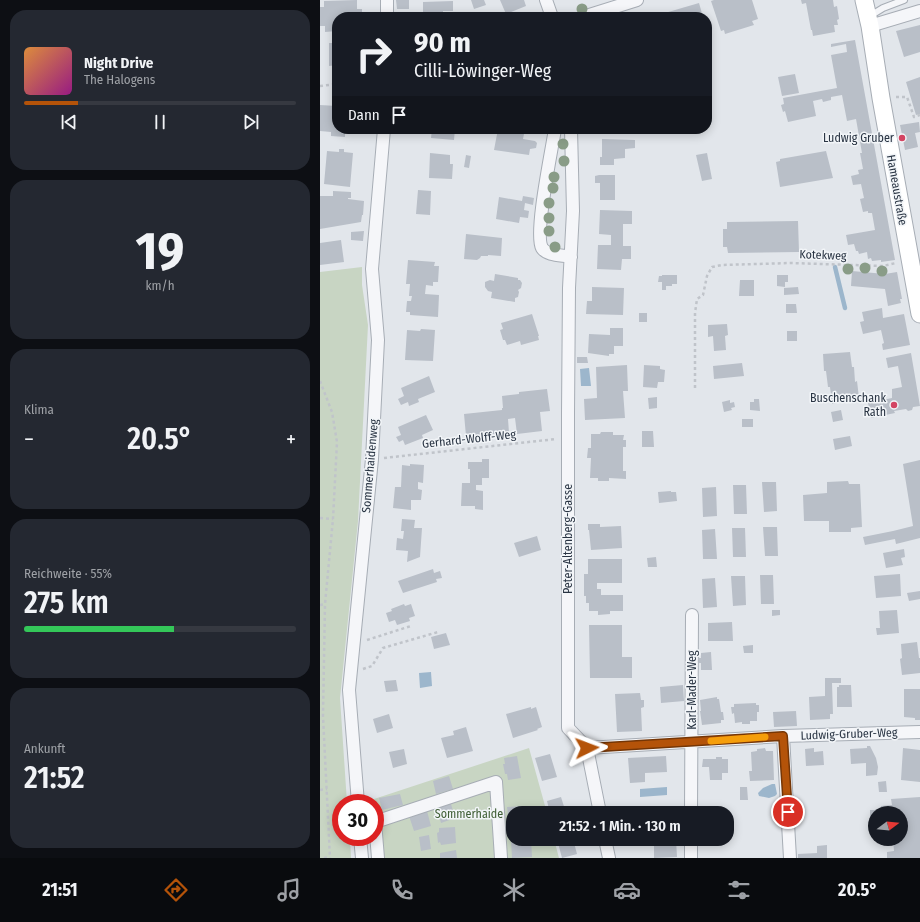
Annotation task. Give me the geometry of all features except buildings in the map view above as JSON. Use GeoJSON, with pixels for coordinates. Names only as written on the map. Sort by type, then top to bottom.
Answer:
{"type":"FeatureCollection","features":[{"type":"Feature","properties":{"kind":"main road","name":"Hameaustraße"},"geometry":{"type":"LineString","coordinates":[[864,0],[920,314]]}},
{"type":"Feature","properties":{"kind":"street"},"geometry":{"type":"LineString","coordinates":[[387,0],[387,12]]}},
{"type":"Feature","properties":{"kind":"street"},"geometry":{"type":"LineString","coordinates":[[546,0],[550,12]]}},
{"type":"Feature","properties":{"kind":"street"},"geometry":{"type":"LineString","coordinates":[[599,12],[637,0]]}},
{"type":"Feature","properties":{"kind":"street"},"geometry":{"type":"LineString","coordinates":[[869,22],[920,11]]}},
{"type":"Feature","properties":{"kind":"street","name":"Sommerhaidenweg"},"geometry":{"type":"LineString","coordinates":[[357,794],[349,690],[372,459],[378,340],[372,269],[384,134]]}},
{"type":"Feature","properties":{"kind":"street"},"geometry":{"type":"LineString","coordinates":[[554,134],[545,190],[540,239],[542,248],[547,253],[571,257]]}},
{"type":"Feature","properties":{"kind":"street","name":"Peter-Altenberg-Gasse"},"geometry":{"type":"LineString","coordinates":[[571,134],[573,211],[568,438],[568,728],[587,748]]}},
{"type":"Feature","properties":{"kind":"street","name":"Karl-Mader-Weg"},"geometry":{"type":"LineString","coordinates":[[691,806],[692,615]]}},
{"type":"Feature","properties":{"kind":"street","name":"Ludwig-Gruber-Weg"},"geometry":{"type":"LineString","coordinates":[[587,748],[783,736],[920,732]]}},
{"type":"Feature","properties":{"kind":"street"},"geometry":{"type":"LineString","coordinates":[[783,736],[790,858]]}},
{"type":"Feature","properties":{"kind":"street"},"geometry":{"type":"LineString","coordinates":[[587,748],[599,806]]}},
{"type":"Feature","properties":{"kind":"street"},"geometry":{"type":"LineString","coordinates":[[384,819],[496,782],[500,858]]}},
{"type":"Feature","properties":{"kind":"street"},"geometry":{"type":"LineString","coordinates":[[361,846],[362,858]]}},
{"type":"Feature","properties":{"kind":"street"},"geometry":{"type":"LineString","coordinates":[[377,846],[378,858]]}},
{"type":"Feature","properties":{"kind":"street"},"geometry":{"type":"LineString","coordinates":[[606,846],[609,858]]}},
{"type":"Feature","properties":{"kind":"street"},"geometry":{"type":"LineString","coordinates":[[691,846],[691,858]]}},
{"type":"Feature","properties":{"kind":"lane"},"geometry":{"type":"LineString","coordinates":[[869,22],[883,8],[904,0]]}},
{"type":"Feature","properties":{"kind":"path"},"geometry":{"type":"LineString","coordinates":[[320,86],[332,85]]}},
{"type":"Feature","properties":{"kind":"path"},"geometry":{"type":"LineString","coordinates":[[881,98],[907,97],[914,117],[920,115]]}},
{"type":"Feature","properties":{"kind":"path","name":"Kotekweg"},"geometry":{"type":"LineString","coordinates":[[695,388],[695,313],[697,299],[703,295],[707,276],[712,267],[791,263],[883,266],[910,262]]}},
{"type":"Feature","properties":{"kind":"path"},"geometry":{"type":"LineString","coordinates":[[320,381],[332,412],[337,442],[333,519],[325,604],[322,716],[330,858],[324,858]]}},
{"type":"Feature","properties":{"kind":"path","name":"Gerhard-Wolff-Weg"},"geometry":{"type":"LineString","coordinates":[[372,459],[568,438]]}},
{"type":"Feature","properties":{"kind":"path"},"geometry":{"type":"LineString","coordinates":[[320,518],[333,519]]}},
{"type":"Feature","properties":{"kind":"path"},"geometry":{"type":"LineString","coordinates":[[320,605],[325,604]]}},
{"type":"Feature","properties":{"kind":"path"},"geometry":{"type":"LineString","coordinates":[[353,644],[412,626]]}},
{"type":"Feature","properties":{"kind":"path"},"geometry":{"type":"LineString","coordinates":[[350,673],[372,666],[383,648],[438,632]]}},
{"type":"Feature","properties":{"kind":"path"},"geometry":{"type":"LineString","coordinates":[[320,790],[327,789]]}},
{"type":"Feature","properties":{"kind":"green space"},"geometry":{"type":"Polygon","coordinates":[[[362,267],[362,285],[368,325],[358,521],[340,698],[346,794],[332,794],[332,846],[350,846],[351,858],[320,858],[320,272],[362,267]]]}},
{"type":"Feature","properties":{"kind":"green space","name":"Sommerhaide"},"geometry":{"type":"Polygon","coordinates":[[[529,748],[545,806],[506,806],[506,846],[556,846],[559,858],[375,858],[375,846],[384,846],[384,796],[529,748]]]}},
{"type":"Feature","properties":{"kind":"water"},"geometry":{"type":"Polygon","coordinates":[[[589,368],[591,386],[581,386],[580,369],[589,368]]]}},
{"type":"Feature","properties":{"kind":"water"},"geometry":{"type":"Polygon","coordinates":[[[431,672],[432,686],[420,688],[419,673],[431,672]]]}},
{"type":"Feature","properties":{"kind":"water"},"geometry":{"type":"Polygon","coordinates":[[[775,784],[777,794],[775,796],[769,798],[759,796],[758,793],[763,788],[775,784]]]}},
{"type":"Feature","properties":{"kind":"water"},"geometry":{"type":"Polygon","coordinates":[[[667,787],[667,795],[640,797],[640,789],[667,787]]]}},
{"type":"Feature","properties":{"kind":"waterway"},"geometry":{"type":"LineString","coordinates":[[835,267],[845,308]]}},
{"type":"Feature","properties":{"kind":"slow traffic"},"geometry":{"type":"LineString","coordinates":[[711,741],[765,737]]}},
{"type":"Feature","properties":{"kind":"place","name":"Ludwig Gruber"},"geometry":{"type":"Point","coordinates":[902,138]}},
{"type":"Feature","properties":{"kind":"place","name":"Buschenschank Rath"},"geometry":{"type":"Point","coordinates":[894,405]}},
{"type":"Feature","properties":{"kind":"route"},"geometry":{"type":"LineString","coordinates":[[587,748],[783,736],[788,812]]}}]}
